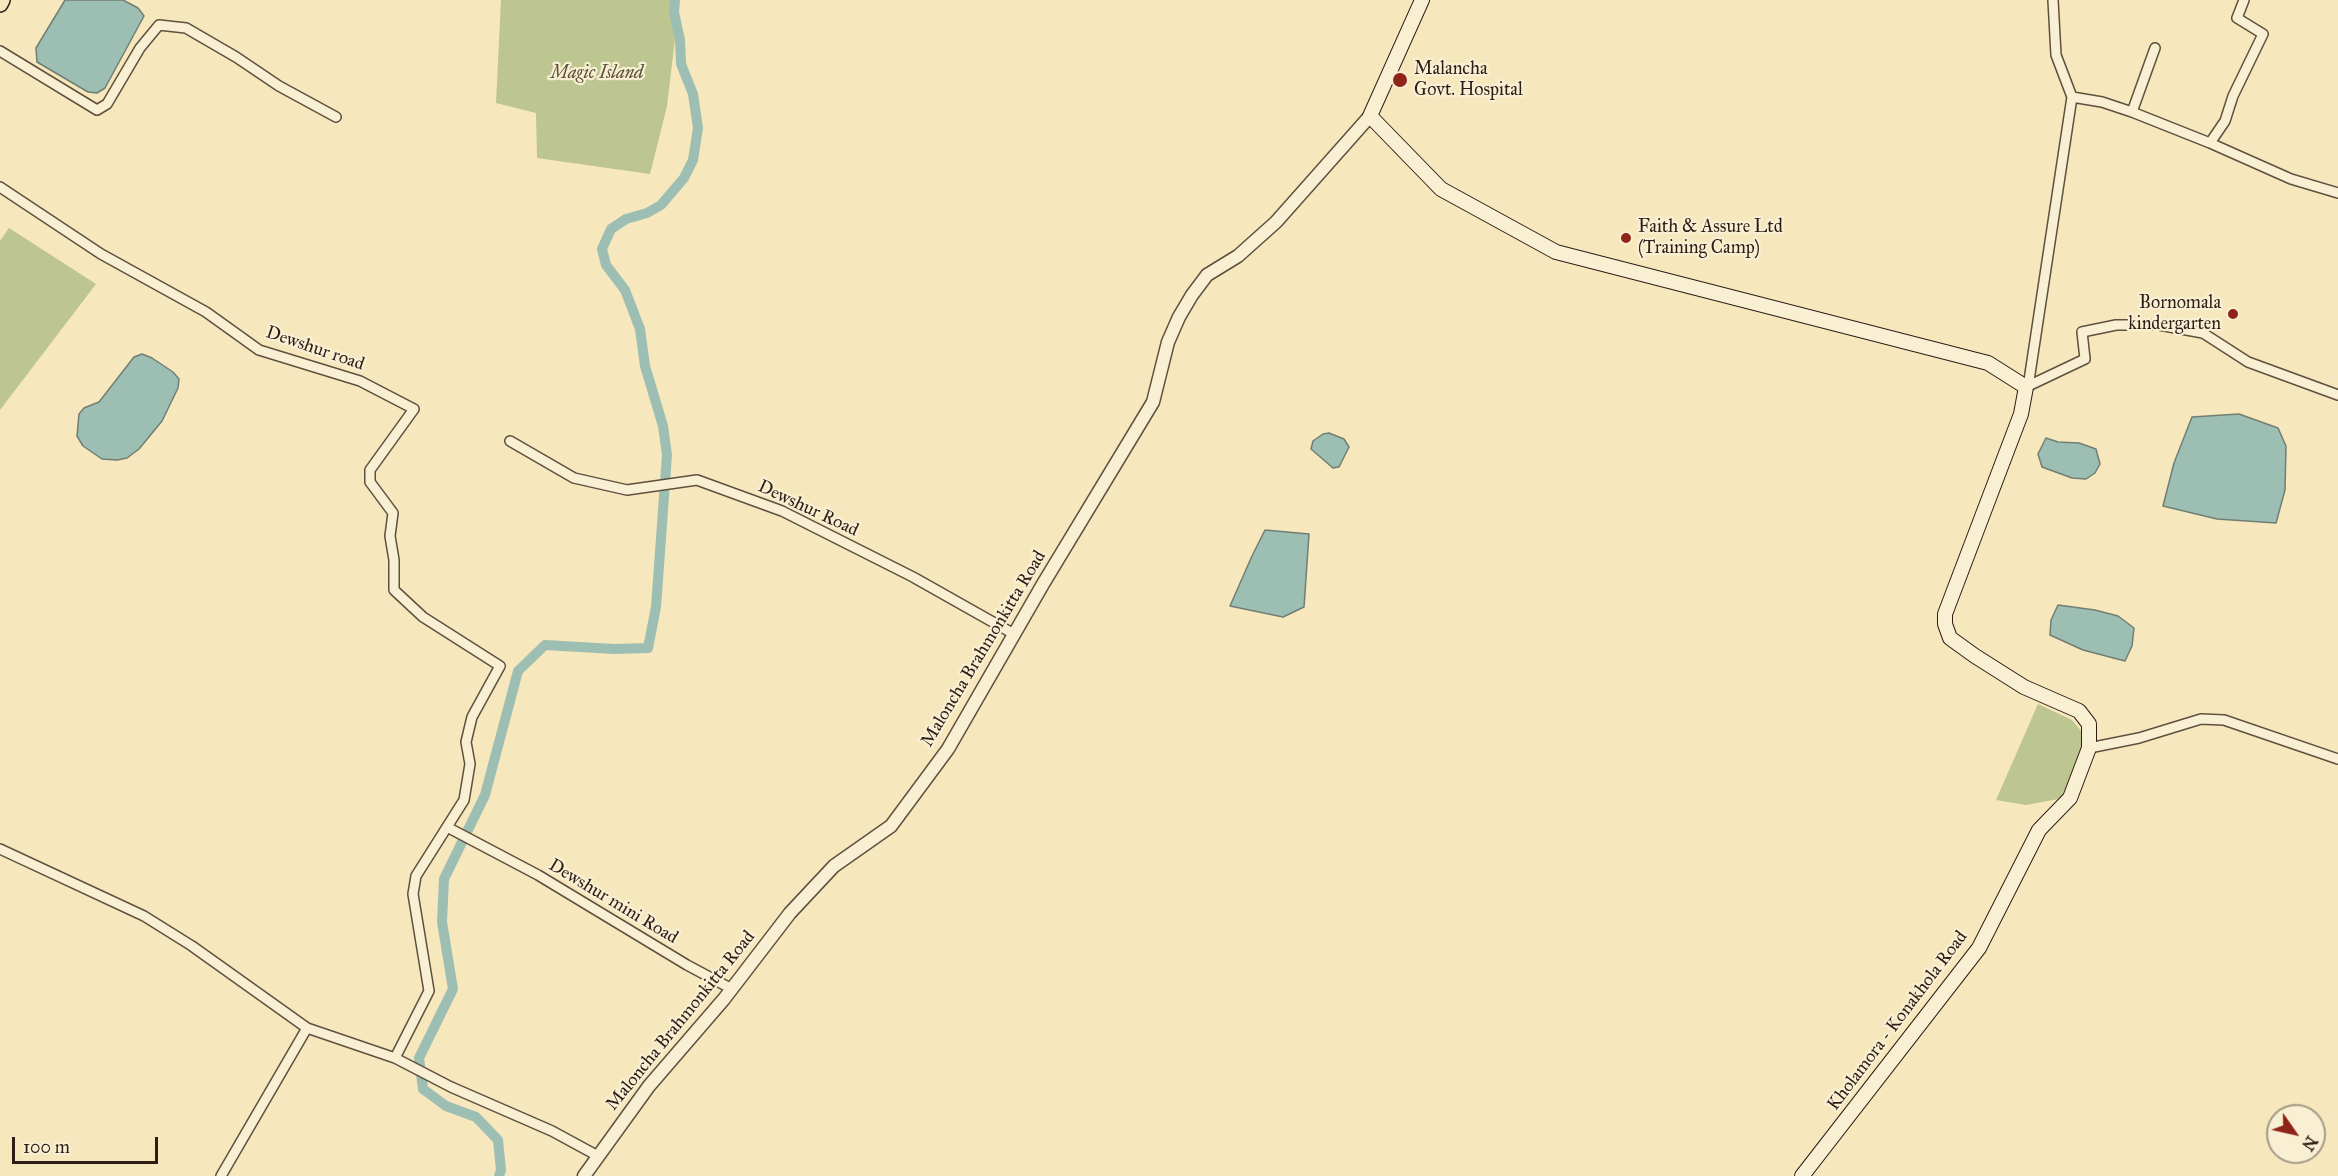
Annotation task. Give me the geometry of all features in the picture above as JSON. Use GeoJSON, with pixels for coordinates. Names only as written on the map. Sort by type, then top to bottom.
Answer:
{"type":"FeatureCollection","features":[{"type":"Feature","properties":{"kind":"main road"},"geometry":{"type":"LineString","coordinates":[[1422,0],[1371,116],[1441,189],[1556,252],[1988,363],[2027,387]]}},
{"type":"Feature","properties":{"kind":"main road","name":"Kholamora - Konakhola Road"},"geometry":{"type":"LineString","coordinates":[[1802,1176],[1979,948],[2039,830],[2070,798],[2089,748],[2089,724],[2079,711],[2024,687],[1975,656],[1950,638],[1945,624],[1945,614],[2021,414],[2027,387]]}},
{"type":"Feature","properties":{"kind":"street"},"geometry":{"type":"LineString","coordinates":[[2027,387],[2072,97],[2056,55],[2053,0]]}},
{"type":"Feature","properties":{"kind":"street"},"geometry":{"type":"LineString","coordinates":[[2210,143],[2225,121],[2242,76],[2263,34],[2237,18],[2244,0]]}},
{"type":"Feature","properties":{"kind":"street"},"geometry":{"type":"LineString","coordinates":[[0,51],[97,111],[107,104],[140,48],[159,25],[186,28],[236,57],[279,86],[336,117]]}},
{"type":"Feature","properties":{"kind":"street"},"geometry":{"type":"LineString","coordinates":[[2132,112],[2155,48]]}},
{"type":"Feature","properties":{"kind":"street"},"geometry":{"type":"LineString","coordinates":[[2072,97],[2102,102],[2132,112],[2291,179],[2338,193]]}},
{"type":"Feature","properties":{"kind":"street","name":"Maloncha Brahmonkitta Road"},"geometry":{"type":"LineString","coordinates":[[584,1176],[649,1086],[732,989],[812,887],[834,866],[891,826],[948,749],[1153,402],[1168,342],[1192,295],[1207,274],[1238,256],[1276,222],[1371,116]]}},
{"type":"Feature","properties":{"kind":"street","name":"Dewshur road"},"geometry":{"type":"LineString","coordinates":[[0,187],[101,254],[206,312],[259,350],[360,381],[414,409],[370,470],[370,482],[393,513],[390,536],[394,560],[394,590],[423,617],[500,666],[472,717],[466,742],[470,764],[464,800],[447,827]]}},
{"type":"Feature","properties":{"kind":"street"},"geometry":{"type":"LineString","coordinates":[[2027,387],[2085,359],[2082,332],[2116,326],[2158,325],[2203,333],[2248,362],[2336,394]]}},
{"type":"Feature","properties":{"kind":"street","name":"Dewshur Road"},"geometry":{"type":"LineString","coordinates":[[510,441],[574,478],[627,489],[697,480],[782,510],[914,577],[1014,634]]}},
{"type":"Feature","properties":{"kind":"street"},"geometry":{"type":"LineString","coordinates":[[2089,748],[2139,738],[2201,719],[2224,720],[2338,759]]}},
{"type":"Feature","properties":{"kind":"street"},"geometry":{"type":"LineString","coordinates":[[394,1058],[429,990],[413,894],[416,876],[447,827]]}},
{"type":"Feature","properties":{"kind":"street","name":"Dewshur mini Road"},"geometry":{"type":"LineString","coordinates":[[447,827],[538,875],[687,965],[732,989]]}},
{"type":"Feature","properties":{"kind":"street"},"geometry":{"type":"LineString","coordinates":[[0,849],[144,916],[192,946],[307,1028],[394,1058],[451,1087],[552,1131],[598,1156]]}},
{"type":"Feature","properties":{"kind":"street"},"geometry":{"type":"LineString","coordinates":[[221,1176],[307,1028]]}},
{"type":"Feature","properties":{"kind":"green space","name":"Magic Island"},"geometry":{"type":"Polygon","coordinates":[[[501,0],[673,0],[675,39],[667,106],[650,174],[537,158],[536,113],[496,103],[501,0]]]}},
{"type":"Feature","properties":{"kind":"green space"},"geometry":{"type":"Polygon","coordinates":[[[9,228],[96,284],[0,410],[0,241],[9,228]]]}},
{"type":"Feature","properties":{"kind":"green space"},"geometry":{"type":"Polygon","coordinates":[[[2038,704],[2072,720],[2082,732],[2087,749],[2069,797],[2026,805],[1996,800],[2038,704]]]}},
{"type":"Feature","properties":{"kind":"water"},"geometry":{"type":"Polygon","coordinates":[[[65,0],[123,0],[138,8],[144,16],[105,88],[97,93],[88,92],[37,62],[36,48],[65,0]]]}},
{"type":"Feature","properties":{"kind":"water"},"geometry":{"type":"Polygon","coordinates":[[[142,354],[173,372],[179,379],[178,388],[162,421],[139,449],[127,458],[102,459],[83,446],[77,436],[79,414],[84,408],[99,402],[134,357],[142,354]]]}},
{"type":"Feature","properties":{"kind":"water"},"geometry":{"type":"Polygon","coordinates":[[[2239,414],[2278,428],[2286,446],[2285,490],[2276,523],[2217,519],[2163,506],[2174,463],[2192,417],[2239,414]]]}},
{"type":"Feature","properties":{"kind":"water"},"geometry":{"type":"Polygon","coordinates":[[[1329,433],[1344,439],[1349,447],[1339,467],[1333,468],[1311,449],[1313,441],[1329,433]]]}},
{"type":"Feature","properties":{"kind":"water"},"geometry":{"type":"Polygon","coordinates":[[[2046,438],[2058,442],[2079,443],[2096,449],[2100,464],[2095,473],[2086,479],[2072,478],[2042,467],[2038,454],[2046,438]]]}},
{"type":"Feature","properties":{"kind":"water"},"geometry":{"type":"Polygon","coordinates":[[[1265,530],[1309,534],[1304,607],[1283,617],[1230,606],[1265,530]]]}},
{"type":"Feature","properties":{"kind":"water"},"geometry":{"type":"Polygon","coordinates":[[[2058,605],[2118,616],[2134,628],[2132,646],[2125,661],[2083,650],[2050,635],[2051,620],[2058,605]]]}},
{"type":"Feature","properties":{"kind":"waterway"},"geometry":{"type":"LineString","coordinates":[[499,1176],[501,1170],[498,1140],[476,1117],[446,1106],[423,1089],[419,1058],[453,989],[442,922],[444,879],[485,795],[518,671],[545,645],[614,649],[648,648],[656,607],[667,455],[663,426],[645,366],[640,329],[625,290],[606,265],[602,249],[611,229],[626,219],[647,213],[661,205],[684,178],[693,160],[698,128],[693,94],[681,64],[680,40],[674,12],[675,0]]}},
{"type":"Feature","properties":{"kind":"place","name":"Malancha Govt. Hospital"},"geometry":{"type":"Point","coordinates":[1400,80]}},
{"type":"Feature","properties":{"kind":"place","name":"Faith & Assure Ltd (Training Camp)"},"geometry":{"type":"Point","coordinates":[1626,238]}},
{"type":"Feature","properties":{"kind":"place","name":"Bornomala kindergarten"},"geometry":{"type":"Point","coordinates":[2233,314]}}]}
